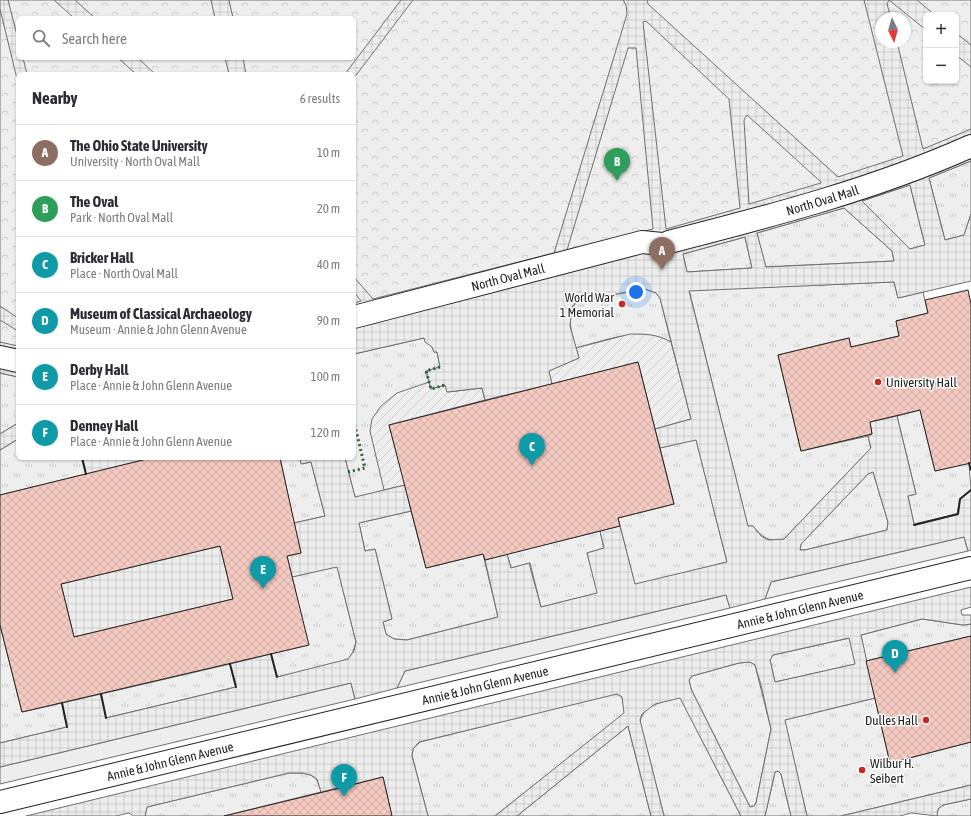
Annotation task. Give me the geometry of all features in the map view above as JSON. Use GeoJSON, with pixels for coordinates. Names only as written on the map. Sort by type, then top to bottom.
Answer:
{"type":"FeatureCollection","features":[{"type":"Feature","properties":{"kind":"street","name":"North Oval Mall"},"geometry":{"type":"LineString","coordinates":[[356,316],[642,242],[665,243],[748,222],[843,193],[916,168],[971,146]]}},
{"type":"Feature","properties":{"kind":"street"},"geometry":{"type":"LineString","coordinates":[[0,357],[16,361]]}},
{"type":"Feature","properties":{"kind":"street","name":"Annie & John Glenn Avenue"},"geometry":{"type":"LineString","coordinates":[[0,802],[971,568]]}},
{"type":"Feature","properties":{"kind":"green space"},"geometry":{"type":"Polygon","coordinates":[[[0,0],[971,0],[971,146],[356,316],[356,72],[16,72],[16,361],[0,357],[0,0]]]}},
{"type":"Feature","properties":{"kind":"green space"},"geometry":{"type":"Polygon","coordinates":[[[971,161],[971,214],[964,235],[945,240],[929,178],[971,161]]]}},
{"type":"Feature","properties":{"kind":"green space"},"geometry":{"type":"Polygon","coordinates":[[[910,185],[925,245],[910,249],[862,201],[910,185]]]}},
{"type":"Feature","properties":{"kind":"green space"},"geometry":{"type":"Polygon","coordinates":[[[844,208],[892,251],[894,261],[765,267],[757,233],[844,208]]]}},
{"type":"Feature","properties":{"kind":"green space"},"geometry":{"type":"Polygon","coordinates":[[[745,237],[752,268],[687,272],[683,254],[745,237]]]}},
{"type":"Feature","properties":{"kind":"green space"},"geometry":{"type":"Polygon","coordinates":[[[894,282],[898,298],[923,292],[928,313],[896,321],[899,336],[851,347],[849,338],[778,355],[801,451],[868,436],[871,448],[784,539],[770,540],[763,536],[753,526],[748,527],[689,290],[894,282]]]}},
{"type":"Feature","properties":{"kind":"green space"},"geometry":{"type":"Polygon","coordinates":[[[645,289],[656,293],[660,298],[671,342],[660,337],[636,335],[611,338],[576,348],[570,324],[572,312],[577,301],[645,289]]]}},
{"type":"Feature","properties":{"kind":"green space"},"geometry":{"type":"Polygon","coordinates":[[[630,334],[646,334],[666,339],[671,342],[691,419],[655,429],[638,362],[552,384],[548,371],[579,358],[576,348],[630,334]]]}},
{"type":"Feature","properties":{"kind":"green space"},"geometry":{"type":"Polygon","coordinates":[[[424,338],[432,347],[434,352],[437,352],[440,367],[426,371],[431,389],[485,400],[389,425],[405,485],[355,498],[346,460],[356,460],[356,354],[424,338]]]}},
{"type":"Feature","properties":{"kind":"green space"},"geometry":{"type":"Polygon","coordinates":[[[0,373],[16,377],[16,424],[0,434],[0,373]]]}},
{"type":"Feature","properties":{"kind":"green space"},"geometry":{"type":"Polygon","coordinates":[[[429,382],[431,389],[445,385],[448,392],[482,388],[485,400],[389,425],[405,485],[384,490],[370,431],[372,419],[381,406],[397,393],[429,382]]]}},
{"type":"Feature","properties":{"kind":"green space"},"geometry":{"type":"Polygon","coordinates":[[[920,410],[935,471],[969,463],[971,490],[962,500],[958,514],[914,525],[908,496],[916,494],[897,416],[920,410]]]}},
{"type":"Feature","properties":{"kind":"green space"},"geometry":{"type":"Polygon","coordinates":[[[696,439],[727,562],[635,585],[618,518],[674,504],[660,448],[696,439]]]}},
{"type":"Feature","properties":{"kind":"green space"},"geometry":{"type":"Polygon","coordinates":[[[16,440],[16,460],[82,460],[86,474],[0,495],[0,450],[16,440]]]}},
{"type":"Feature","properties":{"kind":"green space"},"geometry":{"type":"Polygon","coordinates":[[[280,460],[301,460],[302,464],[311,462],[325,516],[294,523],[280,460]]]}},
{"type":"Feature","properties":{"kind":"green space"},"geometry":{"type":"Polygon","coordinates":[[[873,472],[888,522],[887,530],[800,550],[801,544],[868,474],[873,472]]]}},
{"type":"Feature","properties":{"kind":"green space"},"geometry":{"type":"Polygon","coordinates":[[[411,511],[426,568],[483,554],[498,617],[407,640],[394,639],[386,634],[383,622],[392,619],[375,549],[365,551],[359,523],[411,511]]]}},
{"type":"Feature","properties":{"kind":"green space"},"geometry":{"type":"Polygon","coordinates":[[[600,531],[604,548],[587,553],[598,593],[541,607],[530,563],[511,568],[507,554],[600,531]]]}},
{"type":"Feature","properties":{"kind":"green space"},"geometry":{"type":"Polygon","coordinates":[[[337,566],[356,642],[352,653],[348,659],[335,664],[277,677],[271,654],[308,645],[292,577],[337,566]]]}},
{"type":"Feature","properties":{"kind":"green space"},"geometry":{"type":"Polygon","coordinates":[[[922,619],[963,625],[971,624],[971,636],[866,661],[861,635],[922,619]]]}},
{"type":"Feature","properties":{"kind":"green space"},"geometry":{"type":"Polygon","coordinates":[[[0,625],[22,712],[62,703],[67,727],[0,743],[0,625]]]}},
{"type":"Feature","properties":{"kind":"green space"},"geometry":{"type":"Polygon","coordinates":[[[850,638],[856,664],[775,682],[770,660],[773,655],[850,638]]]}},
{"type":"Feature","properties":{"kind":"green space"},"geometry":{"type":"Polygon","coordinates":[[[750,662],[755,665],[771,729],[756,803],[754,806],[750,807],[691,689],[689,680],[692,676],[739,663],[750,662]]]}},
{"type":"Feature","properties":{"kind":"green space"},"geometry":{"type":"Polygon","coordinates":[[[230,664],[236,687],[106,718],[101,694],[230,664]]]}},
{"type":"Feature","properties":{"kind":"green space"},"geometry":{"type":"Polygon","coordinates":[[[617,694],[622,697],[625,713],[495,816],[428,816],[412,756],[413,749],[420,742],[617,694]]]}},
{"type":"Feature","properties":{"kind":"green space"},"geometry":{"type":"Polygon","coordinates":[[[680,697],[741,816],[664,816],[640,722],[642,716],[650,707],[680,697]]]}},
{"type":"Feature","properties":{"kind":"green space"},"geometry":{"type":"Polygon","coordinates":[[[875,698],[890,763],[971,742],[971,785],[841,816],[807,816],[784,720],[875,698]]]}},
{"type":"Feature","properties":{"kind":"green space"},"geometry":{"type":"Polygon","coordinates":[[[628,726],[651,816],[517,816],[628,726]]]}},
{"type":"Feature","properties":{"kind":"green space"},"geometry":{"type":"Polygon","coordinates":[[[778,771],[781,774],[791,816],[765,816],[775,772],[778,771]]]}},
{"type":"Feature","properties":{"kind":"green space"},"geometry":{"type":"Polygon","coordinates":[[[289,773],[301,773],[314,777],[321,792],[224,816],[145,816],[147,807],[289,773]]]}},
{"type":"Feature","properties":{"kind":"green space"},"geometry":{"type":"Polygon","coordinates":[[[971,799],[971,816],[937,816],[938,809],[943,805],[971,799]]]}},
{"type":"Feature","properties":{"kind":"shaded area"},"geometry":{"type":"Polygon","coordinates":[[[0,0],[8,0],[16,31],[16,60],[24,60],[26,72],[16,72],[16,75],[0,9],[0,0]]]}},
{"type":"Feature","properties":{"kind":"shaded area"},"geometry":{"type":"Polygon","coordinates":[[[54,0],[75,0],[93,16],[72,16],[54,0]]]}},
{"type":"Feature","properties":{"kind":"shaded area"},"geometry":{"type":"Polygon","coordinates":[[[211,0],[229,0],[233,16],[215,16],[211,0]]]}},
{"type":"Feature","properties":{"kind":"shaded area"},"geometry":{"type":"Polygon","coordinates":[[[401,0],[413,0],[356,75],[356,72],[347,72],[401,0]]]}},
{"type":"Feature","properties":{"kind":"shaded area"},"geometry":{"type":"Polygon","coordinates":[[[623,0],[647,0],[648,4],[838,177],[903,156],[876,48],[898,48],[923,149],[971,129],[971,161],[929,178],[945,240],[964,235],[971,214],[971,281],[898,298],[894,282],[689,291],[748,526],[753,526],[761,536],[768,540],[784,539],[871,448],[868,436],[872,434],[870,422],[897,416],[916,494],[908,496],[914,524],[957,514],[960,499],[971,490],[971,550],[968,551],[964,537],[771,582],[765,599],[730,608],[726,595],[405,671],[397,688],[355,699],[351,683],[0,767],[0,743],[67,727],[62,703],[101,694],[106,718],[236,687],[230,664],[271,654],[277,677],[348,659],[354,651],[356,642],[337,567],[292,577],[287,556],[301,553],[294,523],[325,516],[311,462],[301,464],[300,460],[346,460],[355,497],[405,485],[411,511],[359,523],[365,551],[375,549],[392,619],[383,622],[386,634],[394,639],[407,640],[498,617],[485,560],[507,554],[511,568],[529,563],[541,607],[597,593],[587,553],[604,548],[600,531],[620,526],[635,584],[727,562],[696,440],[660,448],[655,429],[691,419],[660,298],[656,293],[645,289],[577,301],[572,307],[570,326],[579,358],[549,371],[552,384],[485,400],[482,388],[447,392],[445,385],[431,389],[426,371],[440,367],[437,352],[434,352],[432,347],[425,342],[424,338],[356,354],[356,302],[361,301],[356,295],[356,279],[373,299],[554,253],[627,14],[626,5],[623,0]],[[646,21],[643,22],[666,229],[740,208],[729,99],[646,21]],[[628,48],[567,250],[653,229],[636,48],[628,48]],[[747,115],[744,120],[749,204],[821,183],[821,182],[747,115]],[[910,185],[862,201],[910,249],[925,245],[910,185]],[[844,208],[757,233],[766,267],[894,261],[892,251],[844,208]],[[745,237],[683,254],[687,272],[752,268],[745,237]],[[873,472],[868,474],[801,544],[800,550],[887,530],[888,522],[873,472]]]}},
{"type":"Feature","properties":{"kind":"shaded area"},"geometry":{"type":"Polygon","coordinates":[[[864,0],[889,0],[887,4],[889,12],[875,12],[875,44],[864,0]]]}},
{"type":"Feature","properties":{"kind":"shaded area"},"geometry":{"type":"Polygon","coordinates":[[[889,0],[917,0],[931,12],[923,12],[923,28],[911,18],[911,12],[904,12],[889,0]]]}},
{"type":"Feature","properties":{"kind":"shaded area"},"geometry":{"type":"Polygon","coordinates":[[[959,35],[971,45],[971,67],[959,57],[959,35]]]}},
{"type":"Feature","properties":{"kind":"shaded area"},"geometry":{"type":"Polygon","coordinates":[[[120,60],[140,60],[153,72],[134,72],[120,60]]]}},
{"type":"Feature","properties":{"kind":"shaded area"},"geometry":{"type":"Polygon","coordinates":[[[226,60],[243,60],[246,72],[228,72],[226,60]]]}},
{"type":"Feature","properties":{"kind":"shaded area"},"geometry":{"type":"Polygon","coordinates":[[[0,306],[16,317],[16,330],[0,320],[0,306]]]}},
{"type":"Feature","properties":{"kind":"shaded area"},"geometry":{"type":"Polygon","coordinates":[[[0,342],[16,346],[16,377],[0,373],[0,342]]]}},
{"type":"Feature","properties":{"kind":"shaded area"},"geometry":{"type":"Polygon","coordinates":[[[16,424],[16,440],[0,450],[0,434],[16,424]]]}},
{"type":"Feature","properties":{"kind":"shaded area"},"geometry":{"type":"Polygon","coordinates":[[[82,460],[144,460],[86,474],[82,460]]]}},
{"type":"Feature","properties":{"kind":"shaded area"},"geometry":{"type":"Polygon","coordinates":[[[964,537],[968,551],[765,599],[771,582],[964,537]]]}},
{"type":"Feature","properties":{"kind":"shaded area"},"geometry":{"type":"Polygon","coordinates":[[[220,546],[233,599],[74,637],[61,584],[220,546]]]}},
{"type":"Feature","properties":{"kind":"shaded area"},"geometry":{"type":"Polygon","coordinates":[[[971,587],[971,607],[961,610],[962,615],[971,615],[971,624],[963,625],[922,619],[861,635],[875,698],[785,720],[807,816],[791,816],[781,774],[778,771],[775,772],[765,816],[741,816],[680,698],[655,704],[642,714],[640,720],[664,816],[651,816],[628,726],[517,816],[495,816],[624,713],[622,697],[617,694],[419,742],[413,749],[412,756],[428,816],[392,816],[383,777],[321,792],[317,779],[311,775],[289,773],[147,807],[145,816],[133,816],[129,813],[116,816],[26,816],[971,587]],[[849,638],[773,655],[770,660],[775,682],[855,664],[849,638]],[[750,662],[739,663],[692,676],[689,680],[691,689],[750,807],[754,806],[756,803],[771,729],[755,665],[750,662]]]}},
{"type":"Feature","properties":{"kind":"shaded area"},"geometry":{"type":"Polygon","coordinates":[[[726,595],[730,608],[397,688],[405,671],[726,595]]]}},
{"type":"Feature","properties":{"kind":"shaded area"},"geometry":{"type":"Polygon","coordinates":[[[351,683],[355,699],[0,784],[0,767],[351,683]]]}},
{"type":"Feature","properties":{"kind":"shaded area"},"geometry":{"type":"Polygon","coordinates":[[[971,785],[971,799],[943,805],[938,809],[937,816],[911,813],[900,816],[841,816],[971,785]]]}},
{"type":"Feature","properties":{"kind":"building","name":"University Hall"},"geometry":{"type":"Polygon","coordinates":[[[968,290],[971,304],[971,463],[935,471],[920,410],[870,422],[872,434],[801,451],[778,355],[849,338],[851,347],[899,336],[896,321],[928,313],[925,300],[968,290]]]}},
{"type":"Feature","properties":{"kind":"building"},"geometry":{"type":"Polygon","coordinates":[[[638,362],[674,504],[618,518],[620,526],[485,560],[483,554],[426,568],[389,425],[638,362]]]}},
{"type":"Feature","properties":{"kind":"building"},"geometry":{"type":"Polygon","coordinates":[[[143,460],[280,460],[301,553],[287,556],[309,645],[22,712],[0,625],[0,495],[143,460]],[[220,546],[61,584],[74,637],[233,599],[220,546]]]}},
{"type":"Feature","properties":{"kind":"building","name":"Dulles Hall"},"geometry":{"type":"Polygon","coordinates":[[[971,636],[971,742],[890,763],[866,661],[971,636]]]}},
{"type":"Feature","properties":{"kind":"building"},"geometry":{"type":"Polygon","coordinates":[[[383,777],[392,816],[224,816],[340,788],[383,777]]]}},
{"type":"Feature","properties":{"kind":"hedge"},"geometry":{"type":"LineString","coordinates":[[440,367],[426,371],[431,389],[445,385]]}},
{"type":"Feature","properties":{"kind":"hedge"},"geometry":{"type":"LineString","coordinates":[[348,472],[365,468],[356,430]]}},
{"type":"Feature","properties":{"kind":"wall"},"geometry":{"type":"LineString","coordinates":[[82,460],[86,474]]}},
{"type":"Feature","properties":{"kind":"wall"},"geometry":{"type":"LineString","coordinates":[[969,463],[971,470]]}},
{"type":"Feature","properties":{"kind":"wall"},"geometry":{"type":"LineString","coordinates":[[914,525],[958,514],[960,499],[971,490]]}},
{"type":"Feature","properties":{"kind":"wall"},"geometry":{"type":"LineString","coordinates":[[271,654],[277,677]]}},
{"type":"Feature","properties":{"kind":"wall"},"geometry":{"type":"LineString","coordinates":[[230,664],[236,687]]}},
{"type":"Feature","properties":{"kind":"wall"},"geometry":{"type":"LineString","coordinates":[[101,694],[106,718]]}},
{"type":"Feature","properties":{"kind":"wall"},"geometry":{"type":"LineString","coordinates":[[62,703],[67,727]]}},
{"type":"Feature","properties":{"kind":"place","name":"The Oval"},"geometry":{"type":"Point","coordinates":[617,181]}},
{"type":"Feature","properties":{"kind":"place","name":"The Ohio State University"},"geometry":{"type":"Point","coordinates":[662,270]}},
{"type":"Feature","properties":{"kind":"place","name":"World War 1 Memorial"},"geometry":{"type":"Point","coordinates":[622,304]}},
{"type":"Feature","properties":{"kind":"place","name":"University Hall"},"geometry":{"type":"Point","coordinates":[878,382]}},
{"type":"Feature","properties":{"kind":"place","name":"Bricker Hall"},"geometry":{"type":"Point","coordinates":[532,466]}},
{"type":"Feature","properties":{"kind":"place","name":"Derby Hall"},"geometry":{"type":"Point","coordinates":[263,589]}},
{"type":"Feature","properties":{"kind":"place","name":"Museum of Classical Archaeology"},"geometry":{"type":"Point","coordinates":[895,673]}},
{"type":"Feature","properties":{"kind":"place","name":"Dulles Hall"},"geometry":{"type":"Point","coordinates":[926,720]}},
{"type":"Feature","properties":{"kind":"place","name":"Wilbur H. Seibert"},"geometry":{"type":"Point","coordinates":[862,770]}},
{"type":"Feature","properties":{"kind":"place","name":"Denney Hall"},"geometry":{"type":"Point","coordinates":[344,797]}}]}
